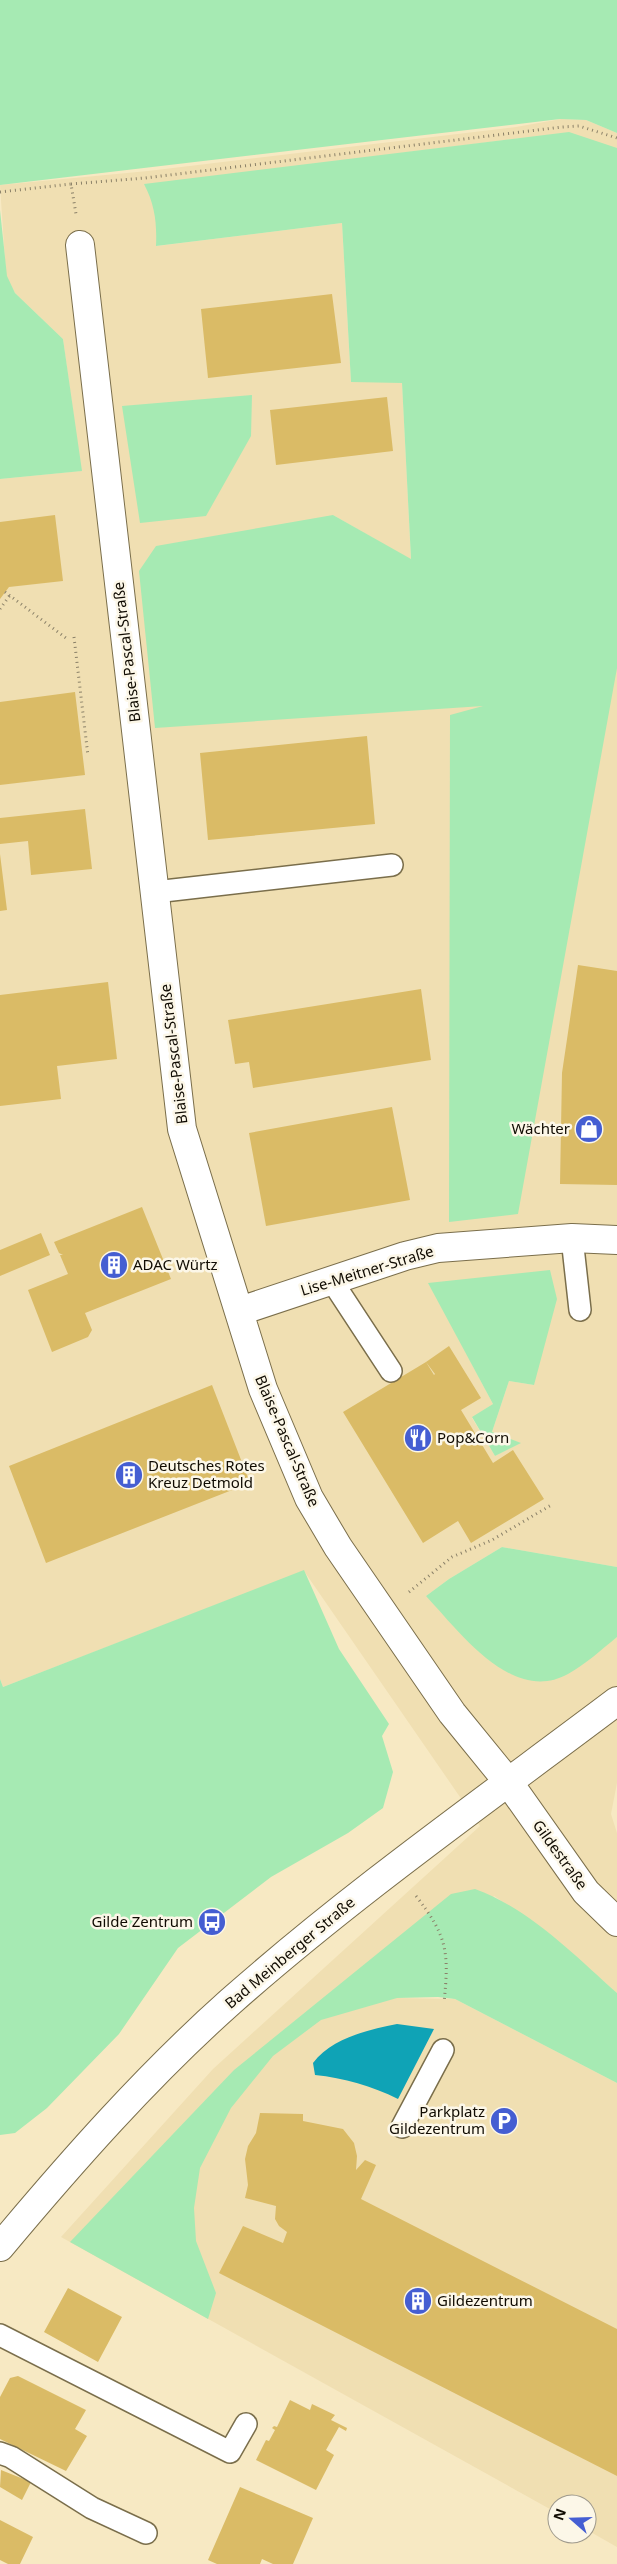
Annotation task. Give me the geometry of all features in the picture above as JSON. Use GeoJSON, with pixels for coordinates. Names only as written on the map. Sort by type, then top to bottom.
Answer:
{"type":"FeatureCollection","features":[{"type":"Feature","properties":{"kind":"street","name":"Blaise-Pascal-Straße"},"geometry":{"type":"LineString","coordinates":[[80,245],[182,1129],[240,1311],[262,1389],[309,1498],[338,1547],[385,1611],[452,1713],[509,1783]]}},
{"type":"Feature","properties":{"kind":"street","name":"Lise-Meitner-Straße"},"geometry":{"type":"LineString","coordinates":[[240,1311],[405,1256],[438,1248],[572,1238],[617,1240]]}},
{"type":"Feature","properties":{"kind":"street","name":"Bad Meinberger Straße"},"geometry":{"type":"LineString","coordinates":[[0,2247],[135,2094],[228,2003],[302,1940],[617,1701]]}},
{"type":"Feature","properties":{"kind":"street","name":"Gildestraße"},"geometry":{"type":"LineString","coordinates":[[509,1783],[586,1892],[617,1922]]}},
{"type":"Feature","properties":{"kind":"lane"},"geometry":{"type":"LineString","coordinates":[[154,892],[392,864]]}},
{"type":"Feature","properties":{"kind":"lane"},"geometry":{"type":"LineString","coordinates":[[572,1238],[580,1310]]}},
{"type":"Feature","properties":{"kind":"lane"},"geometry":{"type":"LineString","coordinates":[[332,1281],[391,1371]]}},
{"type":"Feature","properties":{"kind":"lane"},"geometry":{"type":"LineString","coordinates":[[402,2127],[442,2050]]}},
{"type":"Feature","properties":{"kind":"lane"},"geometry":{"type":"LineString","coordinates":[[0,2335],[230,2452],[246,2424]]}},
{"type":"Feature","properties":{"kind":"lane"},"geometry":{"type":"LineString","coordinates":[[0,2453],[11,2457],[92,2508],[146,2533]]}},
{"type":"Feature","properties":{"kind":"path"},"geometry":{"type":"LineString","coordinates":[[0,192],[145,178],[562,127],[579,126],[617,138]]}},
{"type":"Feature","properties":{"kind":"path"},"geometry":{"type":"LineString","coordinates":[[71,184],[80,245]]}},
{"type":"Feature","properties":{"kind":"path"},"geometry":{"type":"LineString","coordinates":[[5,592],[66,638]]}},
{"type":"Feature","properties":{"kind":"path"},"geometry":{"type":"LineString","coordinates":[[0,609],[10,595]]}},
{"type":"Feature","properties":{"kind":"path"},"geometry":{"type":"LineString","coordinates":[[74,637],[88,756]]}},
{"type":"Feature","properties":{"kind":"path"},"geometry":{"type":"LineString","coordinates":[[385,1611],[452,1557],[492,1540],[553,1504]]}},
{"type":"Feature","properties":{"kind":"path"},"geometry":{"type":"LineString","coordinates":[[416,1896],[431,1916],[445,1947],[448,1966],[444,2003]]}},
{"type":"Feature","properties":{"kind":"shaded area"},"geometry":{"type":"Polygon","coordinates":[[[561,119],[586,120],[617,133],[617,1567],[502,1547],[449,1579],[426,1596],[567,1674],[617,1637],[617,1783],[611,1814],[617,1833],[617,1993],[546,1931],[494,1896],[397,1998],[455,1999],[617,2083],[617,2547],[597,2536],[597,2494],[547,2494],[547,2507],[61,2237],[213,2069],[480,1826],[304,1571],[3,1687],[0,1679],[0,479],[81,471],[63,339],[15,293],[6,276],[0,185],[148,171],[516,127],[561,119]],[[521,138],[145,185],[152,198],[157,219],[157,246],[342,223],[351,382],[402,382],[411,560],[333,515],[487,705],[521,138]],[[429,1283],[493,1404],[472,1418],[495,1456],[520,1443],[492,1432],[509,1381],[534,1385],[429,1283]]]}},
{"type":"Feature","properties":{"kind":"green space"},"geometry":{"type":"Polygon","coordinates":[[[0,0],[617,0],[617,133],[586,120],[560,119],[0,185],[0,0]]]}},
{"type":"Feature","properties":{"kind":"green space"},"geometry":{"type":"Polygon","coordinates":[[[569,132],[617,148],[617,668],[518,1214],[449,1222],[450,715],[483,706],[155,728],[139,571],[156,546],[333,515],[411,559],[402,383],[351,382],[342,223],[156,246],[154,214],[151,199],[144,184],[569,132]]]}},
{"type":"Feature","properties":{"kind":"green space"},"geometry":{"type":"Polygon","coordinates":[[[0,210],[7,276],[15,293],[63,339],[82,471],[0,479],[0,210]]]}},
{"type":"Feature","properties":{"kind":"green space"},"geometry":{"type":"Polygon","coordinates":[[[252,395],[251,436],[206,516],[140,523],[122,406],[252,395]]]}},
{"type":"Feature","properties":{"kind":"green space"},"geometry":{"type":"Polygon","coordinates":[[[550,1270],[557,1299],[534,1385],[509,1381],[492,1432],[521,1443],[495,1456],[472,1417],[493,1404],[428,1283],[550,1270]]]}},
{"type":"Feature","properties":{"kind":"green space"},"geometry":{"type":"Polygon","coordinates":[[[502,1547],[617,1567],[617,1637],[575,1670],[547,1681],[527,1680],[507,1672],[488,1660],[426,1596],[449,1579],[502,1547]]]}},
{"type":"Feature","properties":{"kind":"green space"},"geometry":{"type":"Polygon","coordinates":[[[304,1570],[339,1649],[389,1724],[382,1736],[393,1772],[383,1808],[348,1833],[271,1877],[178,1948],[119,2034],[47,2108],[15,2133],[0,2135],[0,1679],[3,1687],[304,1570]]]}},
{"type":"Feature","properties":{"kind":"green space"},"geometry":{"type":"Polygon","coordinates":[[[475,1889],[514,1908],[533,1921],[568,1949],[617,1993],[617,2083],[455,1999],[438,1997],[397,1998],[321,2020],[273,2056],[231,2108],[200,2168],[194,2208],[196,2241],[216,2293],[208,2319],[70,2242],[234,2070],[451,1894],[475,1889]]]}},
{"type":"Feature","properties":{"kind":"water"},"geometry":{"type":"Polygon","coordinates":[[[397,2024],[434,2029],[398,2099],[358,2083],[315,2075],[313,2063],[330,2047],[362,2032],[397,2024]]]}},
{"type":"Feature","properties":{"kind":"building"},"geometry":{"type":"Polygon","coordinates":[[[332,294],[341,363],[208,378],[201,309],[332,294]]]}},
{"type":"Feature","properties":{"kind":"building"},"geometry":{"type":"Polygon","coordinates":[[[387,397],[393,451],[276,465],[270,410],[387,397]]]}},
{"type":"Feature","properties":{"kind":"building"},"geometry":{"type":"Polygon","coordinates":[[[55,515],[63,581],[9,587],[0,599],[0,522],[55,515]]]}},
{"type":"Feature","properties":{"kind":"building"},"geometry":{"type":"Polygon","coordinates":[[[75,692],[85,775],[0,785],[0,702],[75,692]]]}},
{"type":"Feature","properties":{"kind":"building"},"geometry":{"type":"Polygon","coordinates":[[[367,736],[375,824],[208,840],[200,753],[367,736]]]}},
{"type":"Feature","properties":{"kind":"building"},"geometry":{"type":"Polygon","coordinates":[[[85,809],[92,869],[31,875],[28,841],[0,844],[0,818],[85,809]]]}},
{"type":"Feature","properties":{"kind":"building"},"geometry":{"type":"Polygon","coordinates":[[[0,854],[7,910],[0,911],[0,854]]]}},
{"type":"Feature","properties":{"kind":"building"},"geometry":{"type":"Polygon","coordinates":[[[578,965],[617,971],[617,1185],[560,1184],[562,1073],[578,965]]]}},
{"type":"Feature","properties":{"kind":"building"},"geometry":{"type":"Polygon","coordinates":[[[108,982],[117,1059],[57,1066],[61,1099],[0,1106],[0,995],[108,982]]]}},
{"type":"Feature","properties":{"kind":"building"},"geometry":{"type":"Polygon","coordinates":[[[421,989],[431,1060],[253,1088],[249,1062],[235,1064],[228,1020],[421,989]]]}},
{"type":"Feature","properties":{"kind":"building"},"geometry":{"type":"Polygon","coordinates":[[[392,1107],[410,1200],[266,1226],[249,1133],[392,1107]]]}},
{"type":"Feature","properties":{"kind":"building","name":"ADAC Würtz"},"geometry":{"type":"Polygon","coordinates":[[[142,1207],[171,1279],[85,1313],[92,1330],[88,1337],[52,1352],[28,1290],[68,1274],[60,1255],[63,1255],[59,1253],[54,1242],[142,1207]]]}},
{"type":"Feature","properties":{"kind":"building"},"geometry":{"type":"Polygon","coordinates":[[[41,1233],[50,1255],[0,1276],[0,1250],[41,1233]]]}},
{"type":"Feature","properties":{"kind":"building","name":"Pop&Corn"},"geometry":{"type":"Polygon","coordinates":[[[449,1346],[481,1398],[461,1410],[493,1463],[513,1450],[544,1499],[471,1543],[458,1521],[423,1543],[343,1412],[449,1346]]]}},
{"type":"Feature","properties":{"kind":"building","name":"Deutsches Rotes Kreuz Detmold"},"geometry":{"type":"Polygon","coordinates":[[[212,1385],[250,1483],[46,1563],[9,1466],[212,1385]]]}},
{"type":"Feature","properties":{"kind":"building","name":"Gildezentrum"},"geometry":{"type":"Polygon","coordinates":[[[260,2113],[303,2114],[303,2121],[343,2129],[354,2143],[357,2156],[356,2170],[365,2160],[376,2165],[361,2199],[617,2329],[617,2476],[219,2273],[243,2226],[283,2243],[287,2232],[279,2226],[275,2219],[276,2206],[245,2198],[248,2185],[245,2159],[248,2146],[256,2133],[260,2113]]]}},
{"type":"Feature","properties":{"kind":"building"},"geometry":{"type":"Polygon","coordinates":[[[68,2288],[122,2317],[98,2362],[44,2332],[68,2288]]]}},
{"type":"Feature","properties":{"kind":"building"},"geometry":{"type":"Polygon","coordinates":[[[18,2376],[86,2410],[75,2429],[87,2436],[66,2471],[0,2439],[0,2397],[10,2378],[18,2376]]]}},
{"type":"Feature","properties":{"kind":"building"},"geometry":{"type":"Polygon","coordinates":[[[290,2400],[310,2410],[312,2404],[335,2415],[331,2420],[347,2428],[346,2431],[339,2427],[326,2450],[334,2455],[316,2490],[256,2460],[266,2440],[269,2441],[275,2430],[272,2428],[274,2426],[277,2427],[290,2400]]]}},
{"type":"Feature","properties":{"kind":"building"},"geometry":{"type":"Polygon","coordinates":[[[1,2470],[31,2482],[22,2500],[0,2487],[1,2470]]]}},
{"type":"Feature","properties":{"kind":"building"},"geometry":{"type":"Polygon","coordinates":[[[240,2487],[313,2518],[293,2564],[273,2564],[262,2559],[260,2564],[217,2564],[208,2560],[240,2487]]]}},
{"type":"Feature","properties":{"kind":"building"},"geometry":{"type":"Polygon","coordinates":[[[0,2520],[33,2537],[20,2564],[8,2564],[0,2560],[0,2520]]]}},
{"type":"Feature","properties":{"kind":"place","name":"Wächter"},"geometry":{"type":"Point","coordinates":[589,1129]}},
{"type":"Feature","properties":{"kind":"place","name":"ADAC Würtz"},"geometry":{"type":"Point","coordinates":[114,1265]}},
{"type":"Feature","properties":{"kind":"place","name":"Pop&Corn"},"geometry":{"type":"Point","coordinates":[418,1438]}},
{"type":"Feature","properties":{"kind":"place","name":"Deutsches Rotes Kreuz Detmold"},"geometry":{"type":"Point","coordinates":[129,1475]}},
{"type":"Feature","properties":{"kind":"place","name":"Gilde Zentrum"},"geometry":{"type":"Point","coordinates":[212,1922]}},
{"type":"Feature","properties":{"kind":"place","name":"Parkplatz Gildezentrum"},"geometry":{"type":"Point","coordinates":[504,2121]}},
{"type":"Feature","properties":{"kind":"place","name":"Gildezentrum"},"geometry":{"type":"Point","coordinates":[418,2301]}}]}
